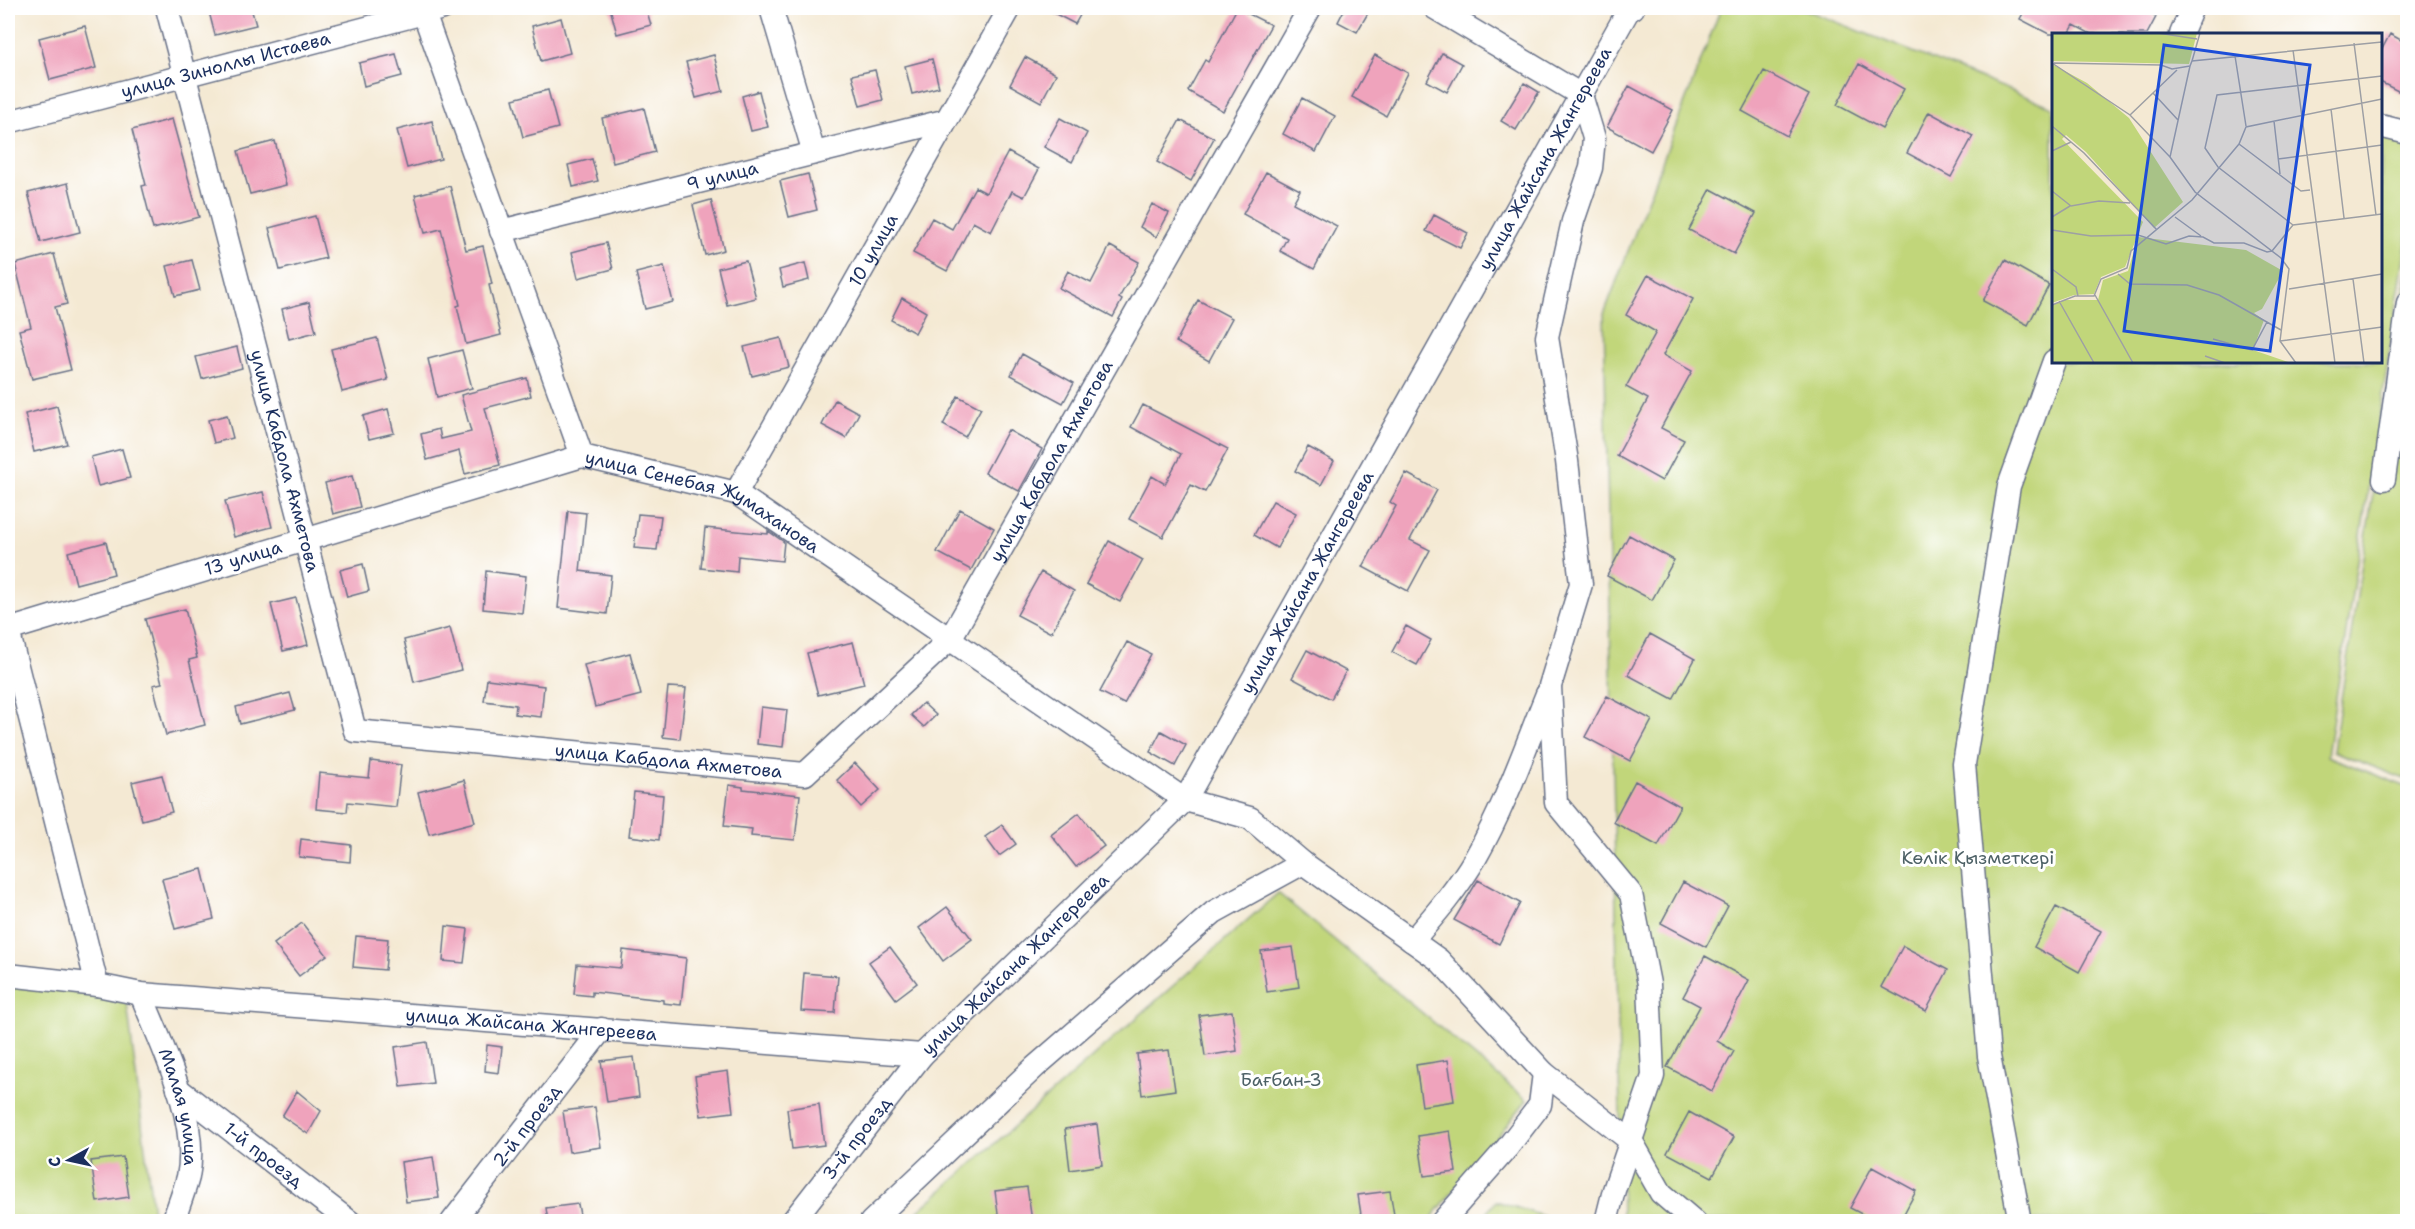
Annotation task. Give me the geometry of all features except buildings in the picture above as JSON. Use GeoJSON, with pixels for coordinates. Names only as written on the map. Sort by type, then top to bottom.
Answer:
{"type":"FeatureCollection","features":[{"type":"Feature","properties":{"kind":"street","name":"улица Кабдола Ахметова"},"geometry":{"type":"LineString","coordinates":[[167,8],[355,730],[805,774],[950,639],[1310,8]]}},
{"type":"Feature","properties":{"kind":"street"},"geometry":{"type":"LineString","coordinates":[[771,8],[814,153]]}},
{"type":"Feature","properties":{"kind":"street","name":"10 улица"},"geometry":{"type":"LineString","coordinates":[[736,493],[944,121],[1010,8]]}},
{"type":"Feature","properties":{"kind":"street"},"geometry":{"type":"LineString","coordinates":[[1412,941],[1453,891],[1476,857],[1496,817],[1551,686],[1581,584],[1567,461],[1547,337],[1573,221],[1591,168],[1594,138],[1581,95],[1435,8]]}},
{"type":"Feature","properties":{"kind":"street","name":"улица Жайсана Жангереева"},"geometry":{"type":"LineString","coordinates":[[8,975],[97,985],[141,994],[922,1055],[1185,800],[1628,11],[1633,8]]}},
{"type":"Feature","properties":{"kind":"street"},"geometry":{"type":"LineString","coordinates":[[2181,33],[2192,8]]}},
{"type":"Feature","properties":{"kind":"street","name":"улица Зиноллы Истаева"},"geometry":{"type":"LineString","coordinates":[[8,122],[429,9]]}},
{"type":"Feature","properties":{"kind":"street","name":"улица Сенебая Жумаханова"},"geometry":{"type":"LineString","coordinates":[[429,9],[501,231],[582,456],[736,493],[1185,800],[1250,818],[1303,863],[1439,960],[1544,1073],[1632,1142]]}},
{"type":"Feature","properties":{"kind":"street","name":"9 улица"},"geometry":{"type":"LineString","coordinates":[[501,231],[944,121]]}},
{"type":"Feature","properties":{"kind":"street"},"geometry":{"type":"LineString","coordinates":[[2382,126],[2408,133]]}},
{"type":"Feature","properties":{"kind":"street"},"geometry":{"type":"LineString","coordinates":[[2384,479],[2408,303]]}},
{"type":"Feature","properties":{"kind":"street"},"geometry":{"type":"LineString","coordinates":[[2020,1221],[1989,1056],[1964,764],[2009,486],[2053,363]]}},
{"type":"Feature","properties":{"kind":"street","name":"13 улица"},"geometry":{"type":"LineString","coordinates":[[8,630],[582,456]]}},
{"type":"Feature","properties":{"kind":"street"},"geometry":{"type":"LineString","coordinates":[[8,630],[97,985]]}},
{"type":"Feature","properties":{"kind":"street"},"geometry":{"type":"LineString","coordinates":[[1551,686],[1556,802],[1631,894],[1650,984],[1653,1076],[1614,1190],[1606,1221]]}},
{"type":"Feature","properties":{"kind":"street"},"geometry":{"type":"LineString","coordinates":[[872,1221],[1035,1067],[1214,912],[1303,863]]}},
{"type":"Feature","properties":{"kind":"street","name":"Малая улица"},"geometry":{"type":"LineString","coordinates":[[141,994],[178,1089],[189,1137],[188,1176],[173,1221]]}},
{"type":"Feature","properties":{"kind":"street","name":"2-й проезд"},"geometry":{"type":"LineString","coordinates":[[452,1221],[602,1029]]}},
{"type":"Feature","properties":{"kind":"street","name":"3-й проезд"},"geometry":{"type":"LineString","coordinates":[[792,1221],[922,1055]]}},
{"type":"Feature","properties":{"kind":"street"},"geometry":{"type":"LineString","coordinates":[[1442,1221],[1507,1148],[1540,1105],[1544,1073]]}},
{"type":"Feature","properties":{"kind":"street","name":"1-й проезд"},"geometry":{"type":"LineString","coordinates":[[178,1089],[350,1221]]}},
{"type":"Feature","properties":{"kind":"street"},"geometry":{"type":"LineString","coordinates":[[1632,1142],[1661,1192],[1695,1221]]}},
{"type":"Feature","properties":{"kind":"green space","name":"Көлік Қызметкері"},"geometry":{"type":"Polygon","coordinates":[[[1721,8],[1801,8],[2052,107],[2052,363],[2382,363],[2382,127],[2407,135],[2407,238],[2327,756],[2407,787],[2407,1221],[1622,1220],[1604,314],[1721,8]]]}},
{"type":"Feature","properties":{"kind":"green space"},"geometry":{"type":"Polygon","coordinates":[[[2407,271],[2407,780],[2333,751],[2407,271]]]}},
{"type":"Feature","properties":{"kind":"green space","name":"Бағбан-3"},"geometry":{"type":"Polygon","coordinates":[[[1278,893],[1527,1100],[1429,1221],[906,1222],[1278,893]]]}},
{"type":"Feature","properties":{"kind":"green space"},"geometry":{"type":"Polygon","coordinates":[[[8,983],[54,988],[127,1003],[154,1221],[8,1221],[8,983]]]}},
{"type":"Feature","properties":{"kind":"green space"},"geometry":{"type":"Polygon","coordinates":[[[1496,1201],[1558,1221],[1480,1221],[1496,1201]]]}}]}
